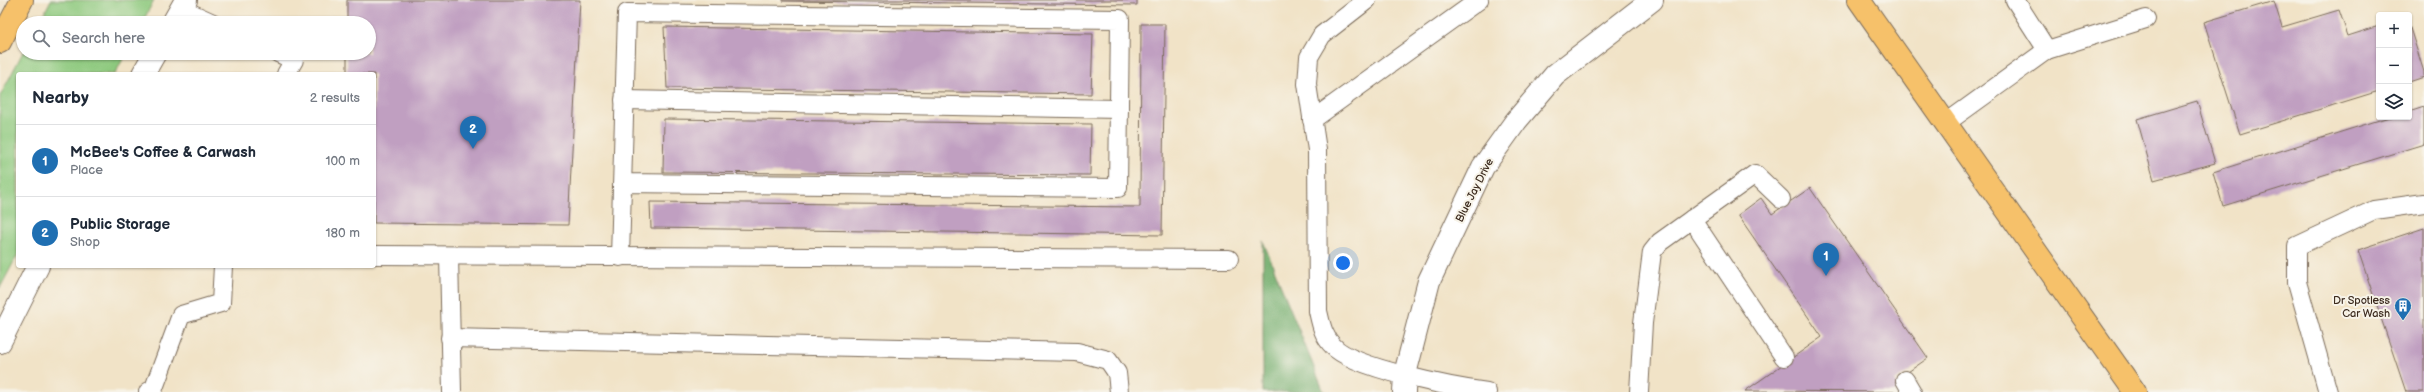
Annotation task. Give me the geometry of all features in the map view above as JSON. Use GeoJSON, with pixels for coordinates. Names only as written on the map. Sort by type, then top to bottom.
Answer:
{"type":"FeatureCollection","features":[{"type":"Feature","properties":{"kind":"main road"},"geometry":{"type":"LineString","coordinates":[[0,42],[22,0]]}},
{"type":"Feature","properties":{"kind":"main road"},"geometry":{"type":"LineString","coordinates":[[1859,0],[2135,392]]}},
{"type":"Feature","properties":{"kind":"street","name":"Blue Jay Drive"},"geometry":{"type":"LineString","coordinates":[[1405,383],[1429,281],[1483,167],[1516,122],[1555,75],[1652,0]]}},
{"type":"Feature","properties":{"kind":"street"},"geometry":{"type":"LineString","coordinates":[[144,72],[151,60]]}},
{"type":"Feature","properties":{"kind":"street"},"geometry":{"type":"LineString","coordinates":[[0,342],[37,268]]}},
{"type":"Feature","properties":{"kind":"lane"},"geometry":{"type":"LineString","coordinates":[[1367,0],[1322,35],[1310,58],[1307,84],[1317,150],[1318,311],[1322,332],[1334,347],[1349,358],[1405,383],[1487,392]]}},
{"type":"Feature","properties":{"kind":"lane"},"geometry":{"type":"LineString","coordinates":[[1312,120],[1479,0]]}},
{"type":"Feature","properties":{"kind":"lane"},"geometry":{"type":"LineString","coordinates":[[2015,0],[2047,50]]}},
{"type":"Feature","properties":{"kind":"lane"},"geometry":{"type":"LineString","coordinates":[[180,10],[195,16]]}},
{"type":"Feature","properties":{"kind":"lane"},"geometry":{"type":"LineString","coordinates":[[620,257],[624,100],[627,13],[1120,18],[1118,188],[622,183]]}},
{"type":"Feature","properties":{"kind":"lane"},"geometry":{"type":"LineString","coordinates":[[1946,123],[2047,50],[2146,19]]}},
{"type":"Feature","properties":{"kind":"lane"},"geometry":{"type":"LineString","coordinates":[[287,72],[294,60]]}},
{"type":"Feature","properties":{"kind":"lane"},"geometry":{"type":"LineString","coordinates":[[624,100],[1119,109]]}},
{"type":"Feature","properties":{"kind":"lane"},"geometry":{"type":"LineString","coordinates":[[1639,392],[1643,323],[1652,252],[1660,242],[1755,174],[1780,199]]}},
{"type":"Feature","properties":{"kind":"lane"},"geometry":{"type":"LineString","coordinates":[[2328,392],[2298,282],[2298,246],[2374,210],[2424,203]]}},
{"type":"Feature","properties":{"kind":"lane"},"geometry":{"type":"LineString","coordinates":[[1692,219],[1784,357]]}},
{"type":"Feature","properties":{"kind":"lane"},"geometry":{"type":"LineString","coordinates":[[376,255],[1229,259]]}},
{"type":"Feature","properties":{"kind":"lane"},"geometry":{"type":"LineString","coordinates":[[449,256],[452,392]]}},
{"type":"Feature","properties":{"kind":"lane"},"geometry":{"type":"LineString","coordinates":[[148,392],[154,388],[181,315],[221,303],[223,268]]}},
{"type":"Feature","properties":{"kind":"lane"},"geometry":{"type":"LineString","coordinates":[[450,338],[1077,352],[1108,360],[1117,373],[1119,392]]}},
{"type":"Feature","properties":{"kind":"green space"},"geometry":{"type":"Polygon","coordinates":[[[51,0],[154,0],[146,16],[43,16],[51,0]]]}},
{"type":"Feature","properties":{"kind":"green space"},"geometry":{"type":"Polygon","coordinates":[[[19,60],[122,60],[116,72],[16,72],[16,258],[0,288],[0,96],[19,60]]]}},
{"type":"Feature","properties":{"kind":"green space"},"geometry":{"type":"Polygon","coordinates":[[[1263,241],[1324,392],[1263,392],[1263,241]]]}},
{"type":"Feature","properties":{"kind":"building"},"geometry":{"type":"Polygon","coordinates":[[[347,0],[580,0],[568,225],[376,223],[376,72],[347,72],[347,60],[376,60],[376,16],[347,16],[347,0]]]}},
{"type":"Feature","properties":{"kind":"building"},"geometry":{"type":"Polygon","coordinates":[[[1137,0],[1137,5],[782,1],[1137,0]]]}},
{"type":"Feature","properties":{"kind":"building"},"geometry":{"type":"Polygon","coordinates":[[[2274,1],[2282,27],[2339,10],[2348,36],[2376,27],[2376,92],[2240,134],[2204,22],[2274,1]]]}},
{"type":"Feature","properties":{"kind":"building"},"geometry":{"type":"Polygon","coordinates":[[[1141,24],[1165,24],[1162,235],[651,228],[650,202],[1140,207],[1141,24]]]}},
{"type":"Feature","properties":{"kind":"building"},"geometry":{"type":"Polygon","coordinates":[[[664,27],[1093,34],[1091,94],[667,88],[664,27]]]}},
{"type":"Feature","properties":{"kind":"building"},"geometry":{"type":"Polygon","coordinates":[[[2412,34],[2424,72],[2424,77],[2412,81],[2412,34]]]}},
{"type":"Feature","properties":{"kind":"building"},"geometry":{"type":"Polygon","coordinates":[[[2197,101],[2215,163],[2154,180],[2137,119],[2197,101]]]}},
{"type":"Feature","properties":{"kind":"building"},"geometry":{"type":"Polygon","coordinates":[[[2424,106],[2424,144],[2223,206],[2213,172],[2379,120],[2412,120],[2412,110],[2424,106]]]}},
{"type":"Feature","properties":{"kind":"building"},"geometry":{"type":"Polygon","coordinates":[[[664,119],[1091,124],[1090,175],[663,172],[664,119]]]}},
{"type":"Feature","properties":{"kind":"building"},"geometry":{"type":"Polygon","coordinates":[[[1810,188],[1928,358],[1895,381],[1903,392],[1745,391],[1822,337],[1738,215],[1761,198],[1772,214],[1810,188]]]}},
{"type":"Feature","properties":{"kind":"building","name":"Dr Spotless Car Wash"},"geometry":{"type":"Polygon","coordinates":[[[2424,228],[2424,392],[2406,392],[2358,250],[2424,228]]]}},
{"type":"Feature","properties":{"kind":"place","name":"Public Storage"},"geometry":{"type":"Point","coordinates":[473,149]}},
{"type":"Feature","properties":{"kind":"place","name":"McBee's Coffee & Carwash"},"geometry":{"type":"Point","coordinates":[1826,276]}},
{"type":"Feature","properties":{"kind":"place","name":"Dr Spotless Car Wash"},"geometry":{"type":"Point","coordinates":[2403,321]}}]}
